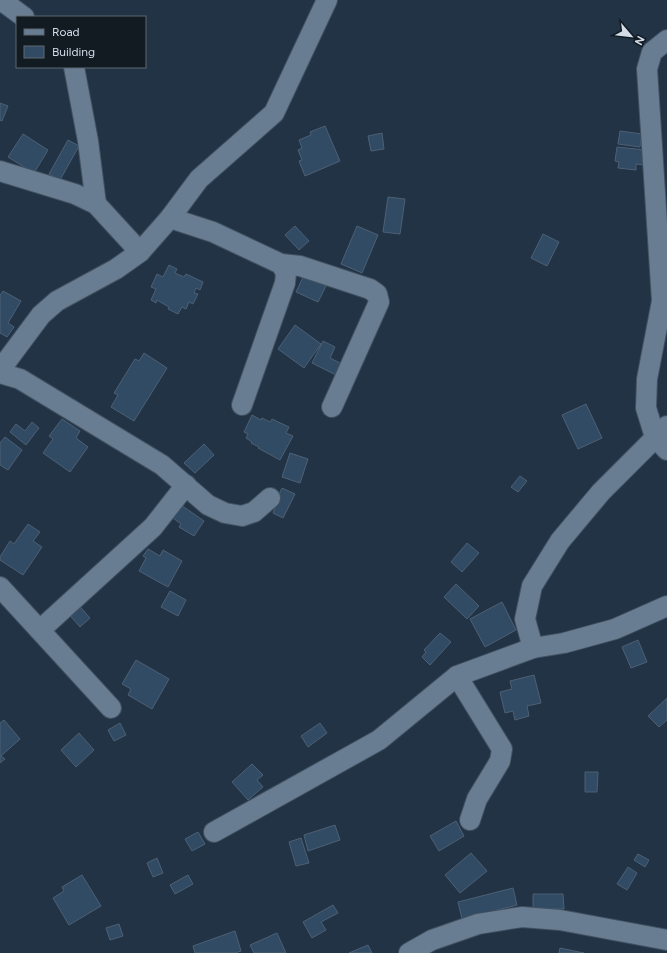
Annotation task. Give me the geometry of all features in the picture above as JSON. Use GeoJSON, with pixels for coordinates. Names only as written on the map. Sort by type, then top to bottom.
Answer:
{"type":"FeatureCollection","features":[{"type":"Feature","properties":{"kind":"street"},"geometry":{"type":"LineString","coordinates":[[1,0],[23,16]]}},
{"type":"Feature","properties":{"kind":"street"},"geometry":{"type":"LineString","coordinates":[[0,370],[40,315],[57,301],[116,269],[140,252],[170,218],[199,179],[274,113],[327,0]]}},
{"type":"Feature","properties":{"kind":"street"},"geometry":{"type":"LineString","coordinates":[[533,648],[525,619],[532,586],[560,541],[602,492],[663,438],[646,408],[647,379],[665,302],[647,69],[652,52],[667,40]]}},
{"type":"Feature","properties":{"kind":"street"},"geometry":{"type":"LineString","coordinates":[[74,68],[88,141],[96,204]]}},
{"type":"Feature","properties":{"kind":"street"},"geometry":{"type":"LineString","coordinates":[[0,171],[76,194],[96,204],[140,252]]}},
{"type":"Feature","properties":{"kind":"street"},"geometry":{"type":"LineString","coordinates":[[170,218],[213,232],[281,264],[300,266],[370,289],[377,294],[379,302],[332,407]]}},
{"type":"Feature","properties":{"kind":"street"},"geometry":{"type":"LineString","coordinates":[[242,405],[285,283],[286,273],[281,264]]}},
{"type":"Feature","properties":{"kind":"street"},"geometry":{"type":"LineString","coordinates":[[0,373],[20,379],[162,464],[208,505],[225,513],[242,516],[254,512],[270,498]]}},
{"type":"Feature","properties":{"kind":"street"},"geometry":{"type":"LineString","coordinates":[[40,630],[153,527],[186,485]]}},
{"type":"Feature","properties":{"kind":"street"},"geometry":{"type":"LineString","coordinates":[[0,587],[111,708]]}},
{"type":"Feature","properties":{"kind":"street"},"geometry":{"type":"LineString","coordinates":[[214,832],[379,740],[457,676],[533,648],[564,643],[614,629],[667,606]]}},
{"type":"Feature","properties":{"kind":"street"},"geometry":{"type":"LineString","coordinates":[[457,676],[502,749],[500,761],[477,799],[470,820]]}},
{"type":"Feature","properties":{"kind":"street"},"geometry":{"type":"LineString","coordinates":[[409,953],[432,940],[478,924],[522,917],[560,920],[667,940]]}},
{"type":"Feature","properties":{"kind":"building"},"geometry":{"type":"Polygon","coordinates":[[[0,103],[8,106],[2,121],[0,120],[0,103]]]}},
{"type":"Feature","properties":{"kind":"building"},"geometry":{"type":"Polygon","coordinates":[[[325,126],[340,161],[305,176],[299,161],[302,160],[298,150],[302,148],[299,140],[311,135],[310,132],[325,126]]]}},
{"type":"Feature","properties":{"kind":"building"},"geometry":{"type":"Polygon","coordinates":[[[620,131],[642,134],[640,147],[618,144],[620,131]]]}},
{"type":"Feature","properties":{"kind":"building"},"geometry":{"type":"Polygon","coordinates":[[[382,133],[384,149],[371,151],[368,136],[382,133]]]}},
{"type":"Feature","properties":{"kind":"building"},"geometry":{"type":"Polygon","coordinates":[[[23,134],[48,150],[34,173],[8,157],[23,134]]]}},
{"type":"Feature","properties":{"kind":"building"},"geometry":{"type":"Polygon","coordinates":[[[68,140],[79,146],[60,180],[49,174],[68,140]]]}},
{"type":"Feature","properties":{"kind":"building"},"geometry":{"type":"Polygon","coordinates":[[[617,147],[646,150],[645,165],[636,164],[636,170],[618,168],[619,162],[615,161],[617,147]]]}},
{"type":"Feature","properties":{"kind":"building"},"geometry":{"type":"Polygon","coordinates":[[[388,197],[405,199],[400,234],[383,232],[388,197]]]}},
{"type":"Feature","properties":{"kind":"building"},"geometry":{"type":"Polygon","coordinates":[[[295,226],[309,241],[299,250],[285,235],[295,226]]]}},
{"type":"Feature","properties":{"kind":"building"},"geometry":{"type":"Polygon","coordinates":[[[357,226],[378,235],[362,273],[341,264],[357,226]]]}},
{"type":"Feature","properties":{"kind":"building"},"geometry":{"type":"Polygon","coordinates":[[[543,234],[559,242],[547,266],[531,258],[543,234]]]}},
{"type":"Feature","properties":{"kind":"building"},"geometry":{"type":"Polygon","coordinates":[[[169,265],[177,269],[175,273],[184,277],[186,274],[203,282],[200,290],[196,288],[194,293],[198,294],[193,304],[189,302],[186,309],[182,307],[178,314],[168,309],[169,307],[157,300],[156,303],[151,300],[156,289],[151,287],[157,274],[163,277],[169,265]]]}},
{"type":"Feature","properties":{"kind":"building"},"geometry":{"type":"Polygon","coordinates":[[[304,275],[326,286],[318,302],[296,292],[304,275]]]}},
{"type":"Feature","properties":{"kind":"building"},"geometry":{"type":"Polygon","coordinates":[[[3,291],[21,301],[8,323],[14,327],[7,337],[0,333],[0,295],[3,291]]]}},
{"type":"Feature","properties":{"kind":"building"},"geometry":{"type":"Polygon","coordinates":[[[295,325],[321,344],[304,368],[278,349],[295,325]]]}},
{"type":"Feature","properties":{"kind":"building"},"geometry":{"type":"Polygon","coordinates":[[[323,341],[335,347],[330,358],[342,364],[344,379],[312,363],[323,341]]]}},
{"type":"Feature","properties":{"kind":"building"},"geometry":{"type":"Polygon","coordinates":[[[144,353],[167,368],[134,421],[111,407],[118,395],[114,393],[135,359],[139,361],[144,353]]]}},
{"type":"Feature","properties":{"kind":"building"},"geometry":{"type":"Polygon","coordinates":[[[586,404],[602,438],[578,449],[562,415],[586,404]]]}},
{"type":"Feature","properties":{"kind":"building"},"geometry":{"type":"Polygon","coordinates":[[[252,415],[261,420],[262,418],[270,422],[272,419],[289,427],[286,433],[293,436],[280,460],[258,448],[259,447],[251,443],[252,442],[246,438],[248,434],[244,432],[252,415]]]}},
{"type":"Feature","properties":{"kind":"building"},"geometry":{"type":"Polygon","coordinates":[[[62,419],[80,431],[76,438],[88,447],[70,472],[43,453],[53,439],[49,436],[62,419]]]}},
{"type":"Feature","properties":{"kind":"building"},"geometry":{"type":"Polygon","coordinates":[[[32,422],[39,428],[26,445],[10,432],[16,424],[25,431],[32,422]]]}},
{"type":"Feature","properties":{"kind":"building"},"geometry":{"type":"Polygon","coordinates":[[[5,437],[22,450],[8,470],[0,465],[0,443],[5,437]]]}},
{"type":"Feature","properties":{"kind":"building"},"geometry":{"type":"Polygon","coordinates":[[[204,444],[214,455],[195,473],[184,463],[204,444]]]}},
{"type":"Feature","properties":{"kind":"building"},"geometry":{"type":"Polygon","coordinates":[[[290,453],[308,459],[300,483],[282,477],[290,453]]]}},
{"type":"Feature","properties":{"kind":"building"},"geometry":{"type":"Polygon","coordinates":[[[520,476],[527,481],[518,492],[511,487],[520,476]]]}},
{"type":"Feature","properties":{"kind":"building"},"geometry":{"type":"Polygon","coordinates":[[[282,488],[295,494],[283,518],[273,513],[276,505],[274,504],[282,488]]]}},
{"type":"Feature","properties":{"kind":"building"},"geometry":{"type":"Polygon","coordinates":[[[181,505],[204,521],[194,536],[179,527],[181,524],[173,518],[181,505]]]}},
{"type":"Feature","properties":{"kind":"building"},"geometry":{"type":"Polygon","coordinates":[[[28,524],[40,532],[33,541],[42,547],[23,575],[0,560],[0,557],[10,541],[14,544],[28,524]]]}},
{"type":"Feature","properties":{"kind":"building"},"geometry":{"type":"Polygon","coordinates":[[[467,543],[479,553],[462,572],[451,562],[467,543]]]}},
{"type":"Feature","properties":{"kind":"building"},"geometry":{"type":"Polygon","coordinates":[[[148,549],[160,556],[163,550],[182,561],[168,587],[139,571],[146,558],[143,556],[148,549]]]}},
{"type":"Feature","properties":{"kind":"building"},"geometry":{"type":"Polygon","coordinates":[[[456,584],[479,606],[467,619],[444,597],[456,584]]]}},
{"type":"Feature","properties":{"kind":"building"},"geometry":{"type":"Polygon","coordinates":[[[170,591],[186,600],[178,616],[161,607],[170,591]]]}},
{"type":"Feature","properties":{"kind":"building"},"geometry":{"type":"Polygon","coordinates":[[[76,602],[90,618],[80,627],[66,611],[76,602]]]}},
{"type":"Feature","properties":{"kind":"building"},"geometry":{"type":"Polygon","coordinates":[[[502,602],[516,630],[485,647],[470,619],[502,602]]]}},
{"type":"Feature","properties":{"kind":"building"},"geometry":{"type":"Polygon","coordinates":[[[440,633],[451,642],[430,665],[422,657],[426,652],[424,650],[440,633]]]}},
{"type":"Feature","properties":{"kind":"building"},"geometry":{"type":"Polygon","coordinates":[[[638,640],[647,662],[631,668],[622,647],[638,640]]]}},
{"type":"Feature","properties":{"kind":"building"},"geometry":{"type":"Polygon","coordinates":[[[136,660],[169,679],[152,709],[128,695],[131,689],[122,684],[136,660]]]}},
{"type":"Feature","properties":{"kind":"building"},"geometry":{"type":"Polygon","coordinates":[[[534,675],[541,703],[527,706],[529,716],[515,720],[513,711],[505,713],[500,692],[512,689],[510,681],[534,675]]]}},
{"type":"Feature","properties":{"kind":"building"},"geometry":{"type":"Polygon","coordinates":[[[667,698],[667,720],[659,727],[648,716],[667,698]]]}},
{"type":"Feature","properties":{"kind":"building"},"geometry":{"type":"Polygon","coordinates":[[[4,720],[20,739],[1,756],[5,759],[0,763],[0,723],[4,720]]]}},
{"type":"Feature","properties":{"kind":"building"},"geometry":{"type":"Polygon","coordinates":[[[120,723],[126,735],[114,741],[108,730],[120,723]]]}},
{"type":"Feature","properties":{"kind":"building"},"geometry":{"type":"Polygon","coordinates":[[[320,723],[327,733],[308,747],[301,736],[320,723]]]}},
{"type":"Feature","properties":{"kind":"building"},"geometry":{"type":"Polygon","coordinates":[[[79,733],[94,750],[76,767],[61,750],[79,733]]]}},
{"type":"Feature","properties":{"kind":"building"},"geometry":{"type":"Polygon","coordinates":[[[252,764],[263,775],[257,780],[263,787],[248,800],[232,782],[252,764]]]}},
{"type":"Feature","properties":{"kind":"building"},"geometry":{"type":"Polygon","coordinates":[[[585,772],[598,772],[597,792],[585,792],[585,772]]]}},
{"type":"Feature","properties":{"kind":"building"},"geometry":{"type":"Polygon","coordinates":[[[456,821],[464,836],[439,851],[430,836],[456,821]]]}},
{"type":"Feature","properties":{"kind":"building"},"geometry":{"type":"Polygon","coordinates":[[[335,825],[340,840],[308,851],[304,835],[335,825]]]}},
{"type":"Feature","properties":{"kind":"building"},"geometry":{"type":"Polygon","coordinates":[[[198,832],[205,844],[192,851],[185,839],[198,832]]]}},
{"type":"Feature","properties":{"kind":"building"},"geometry":{"type":"Polygon","coordinates":[[[301,838],[309,863],[296,866],[289,842],[301,838]]]}},
{"type":"Feature","properties":{"kind":"building"},"geometry":{"type":"Polygon","coordinates":[[[471,853],[487,871],[460,893],[445,875],[471,853]]]}},
{"type":"Feature","properties":{"kind":"building"},"geometry":{"type":"Polygon","coordinates":[[[638,854],[649,860],[645,867],[634,860],[638,854]]]}},
{"type":"Feature","properties":{"kind":"building"},"geometry":{"type":"Polygon","coordinates":[[[157,858],[163,873],[153,877],[147,863],[157,858]]]}},
{"type":"Feature","properties":{"kind":"building"},"geometry":{"type":"Polygon","coordinates":[[[628,867],[637,873],[627,890],[617,884],[628,867]]]}},
{"type":"Feature","properties":{"kind":"building"},"geometry":{"type":"Polygon","coordinates":[[[82,875],[101,906],[69,925],[53,898],[64,891],[62,887],[82,875]]]}},
{"type":"Feature","properties":{"kind":"building"},"geometry":{"type":"Polygon","coordinates":[[[188,875],[193,884],[175,894],[170,885],[188,875]]]}},
{"type":"Feature","properties":{"kind":"building"},"geometry":{"type":"Polygon","coordinates":[[[513,888],[517,905],[462,919],[458,902],[513,888]]]}},
{"type":"Feature","properties":{"kind":"building"},"geometry":{"type":"Polygon","coordinates":[[[533,894],[563,894],[564,909],[533,909],[533,894]]]}},
{"type":"Feature","properties":{"kind":"building"},"geometry":{"type":"Polygon","coordinates":[[[333,905],[338,913],[321,922],[326,930],[312,938],[303,922],[333,905]]]}},
{"type":"Feature","properties":{"kind":"building"},"geometry":{"type":"Polygon","coordinates":[[[119,924],[123,936],[110,940],[106,928],[119,924]]]}},
{"type":"Feature","properties":{"kind":"building"},"geometry":{"type":"Polygon","coordinates":[[[235,931],[241,951],[235,953],[195,953],[193,946],[235,931]]]}},
{"type":"Feature","properties":{"kind":"building"},"geometry":{"type":"Polygon","coordinates":[[[277,933],[286,953],[254,953],[250,945],[277,933]]]}},
{"type":"Feature","properties":{"kind":"building"},"geometry":{"type":"Polygon","coordinates":[[[368,945],[372,953],[349,953],[368,945]]]}},
{"type":"Feature","properties":{"kind":"building"},"geometry":{"type":"Polygon","coordinates":[[[560,948],[584,953],[559,953],[560,948]]]}}]}
